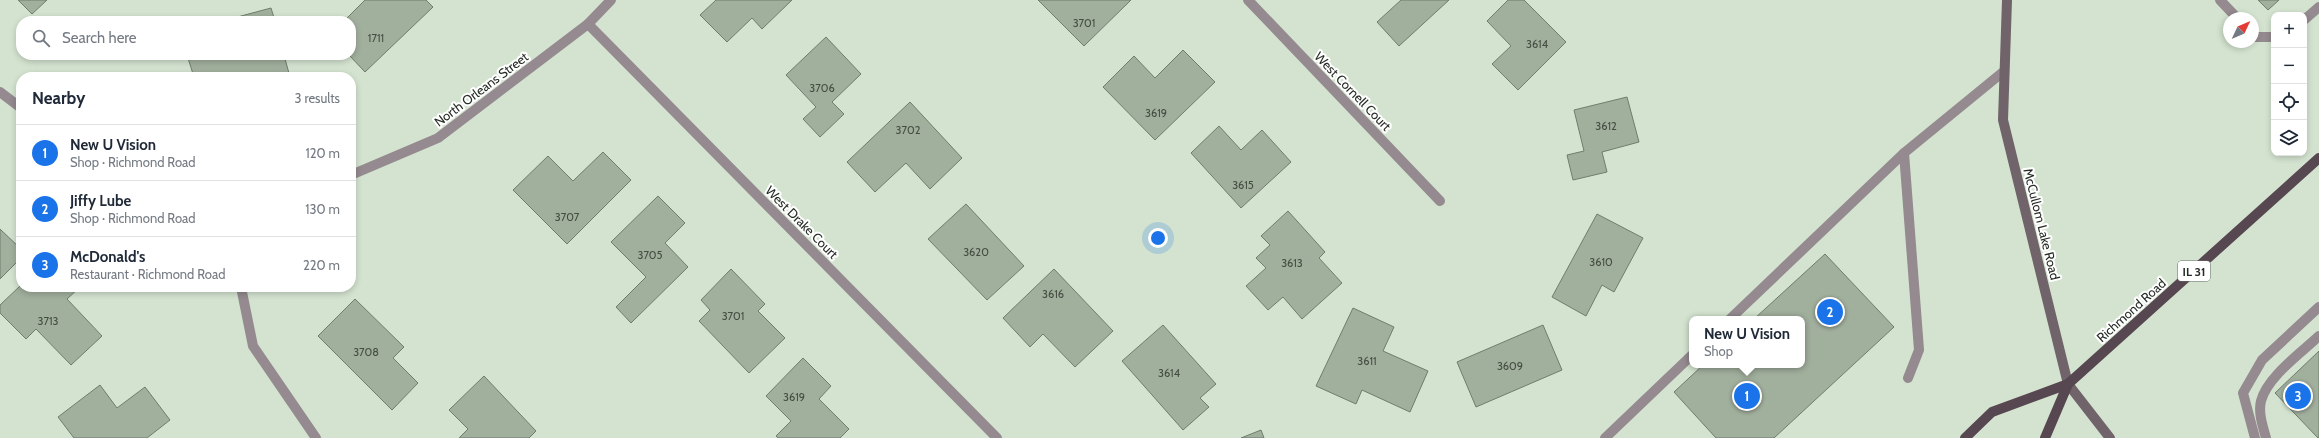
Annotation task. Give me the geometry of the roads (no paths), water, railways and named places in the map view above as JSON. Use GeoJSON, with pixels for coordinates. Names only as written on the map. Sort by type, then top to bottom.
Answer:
{"type":"FeatureCollection","features":[{"type":"Feature","properties":{"kind":"main road","name":"Richmond Road"},"geometry":{"type":"LineString","coordinates":[[1966,438],[1992,412],[2068,384],[2319,158]]}},
{"type":"Feature","properties":{"kind":"main road","name":"Richmond Road"},"geometry":{"type":"LineString","coordinates":[[2045,438],[2068,384]]}},
{"type":"Feature","properties":{"kind":"street","name":"North Orleans Street"},"geometry":{"type":"LineString","coordinates":[[356,173],[438,138],[588,24],[611,0]]}},
{"type":"Feature","properties":{"kind":"street","name":"West Cornell Court"},"geometry":{"type":"LineString","coordinates":[[1248,0],[1440,200]]}},
{"type":"Feature","properties":{"kind":"street","name":"McCullom Lake Road"},"geometry":{"type":"LineString","coordinates":[[2007,0],[2003,120],[2068,384],[2110,438]]}},
{"type":"Feature","properties":{"kind":"street"},"geometry":{"type":"LineString","coordinates":[[2220,0],[2231,12]]}},
{"type":"Feature","properties":{"kind":"street"},"geometry":{"type":"LineString","coordinates":[[2307,17],[2319,7]]}},
{"type":"Feature","properties":{"kind":"street","name":"West Drake Court"},"geometry":{"type":"LineString","coordinates":[[588,24],[998,438]]}},
{"type":"Feature","properties":{"kind":"street"},"geometry":{"type":"LineString","coordinates":[[2259,37],[2271,38]]}},
{"type":"Feature","properties":{"kind":"street"},"geometry":{"type":"LineString","coordinates":[[1733,316],[1904,153],[2004,72]]}},
{"type":"Feature","properties":{"kind":"street"},"geometry":{"type":"LineString","coordinates":[[0,92],[16,104]]}},
{"type":"Feature","properties":{"kind":"street"},"geometry":{"type":"LineString","coordinates":[[1904,153],[1919,350],[1908,378]]}},
{"type":"Feature","properties":{"kind":"street"},"geometry":{"type":"LineString","coordinates":[[242,292],[253,346],[316,438]]}},
{"type":"Feature","properties":{"kind":"street"},"geometry":{"type":"LineString","coordinates":[[2255,438],[2243,393],[2262,360],[2319,307]]}},
{"type":"Feature","properties":{"kind":"street"},"geometry":{"type":"LineString","coordinates":[[2266,438],[2261,419],[2261,401],[2272,381],[2319,336]]}},
{"type":"Feature","properties":{"kind":"street"},"geometry":{"type":"LineString","coordinates":[[1605,438],[1689,358]]}},
{"type":"Feature","properties":{"kind":"place","name":"Jiffy Lube"},"geometry":{"type":"Point","coordinates":[1830,312]}},
{"type":"Feature","properties":{"kind":"place","name":"New U Vision"},"geometry":{"type":"Point","coordinates":[1747,396]}},
{"type":"Feature","properties":{"kind":"place","name":"McDonald's"},"geometry":{"type":"Point","coordinates":[2298,396]}}]}
